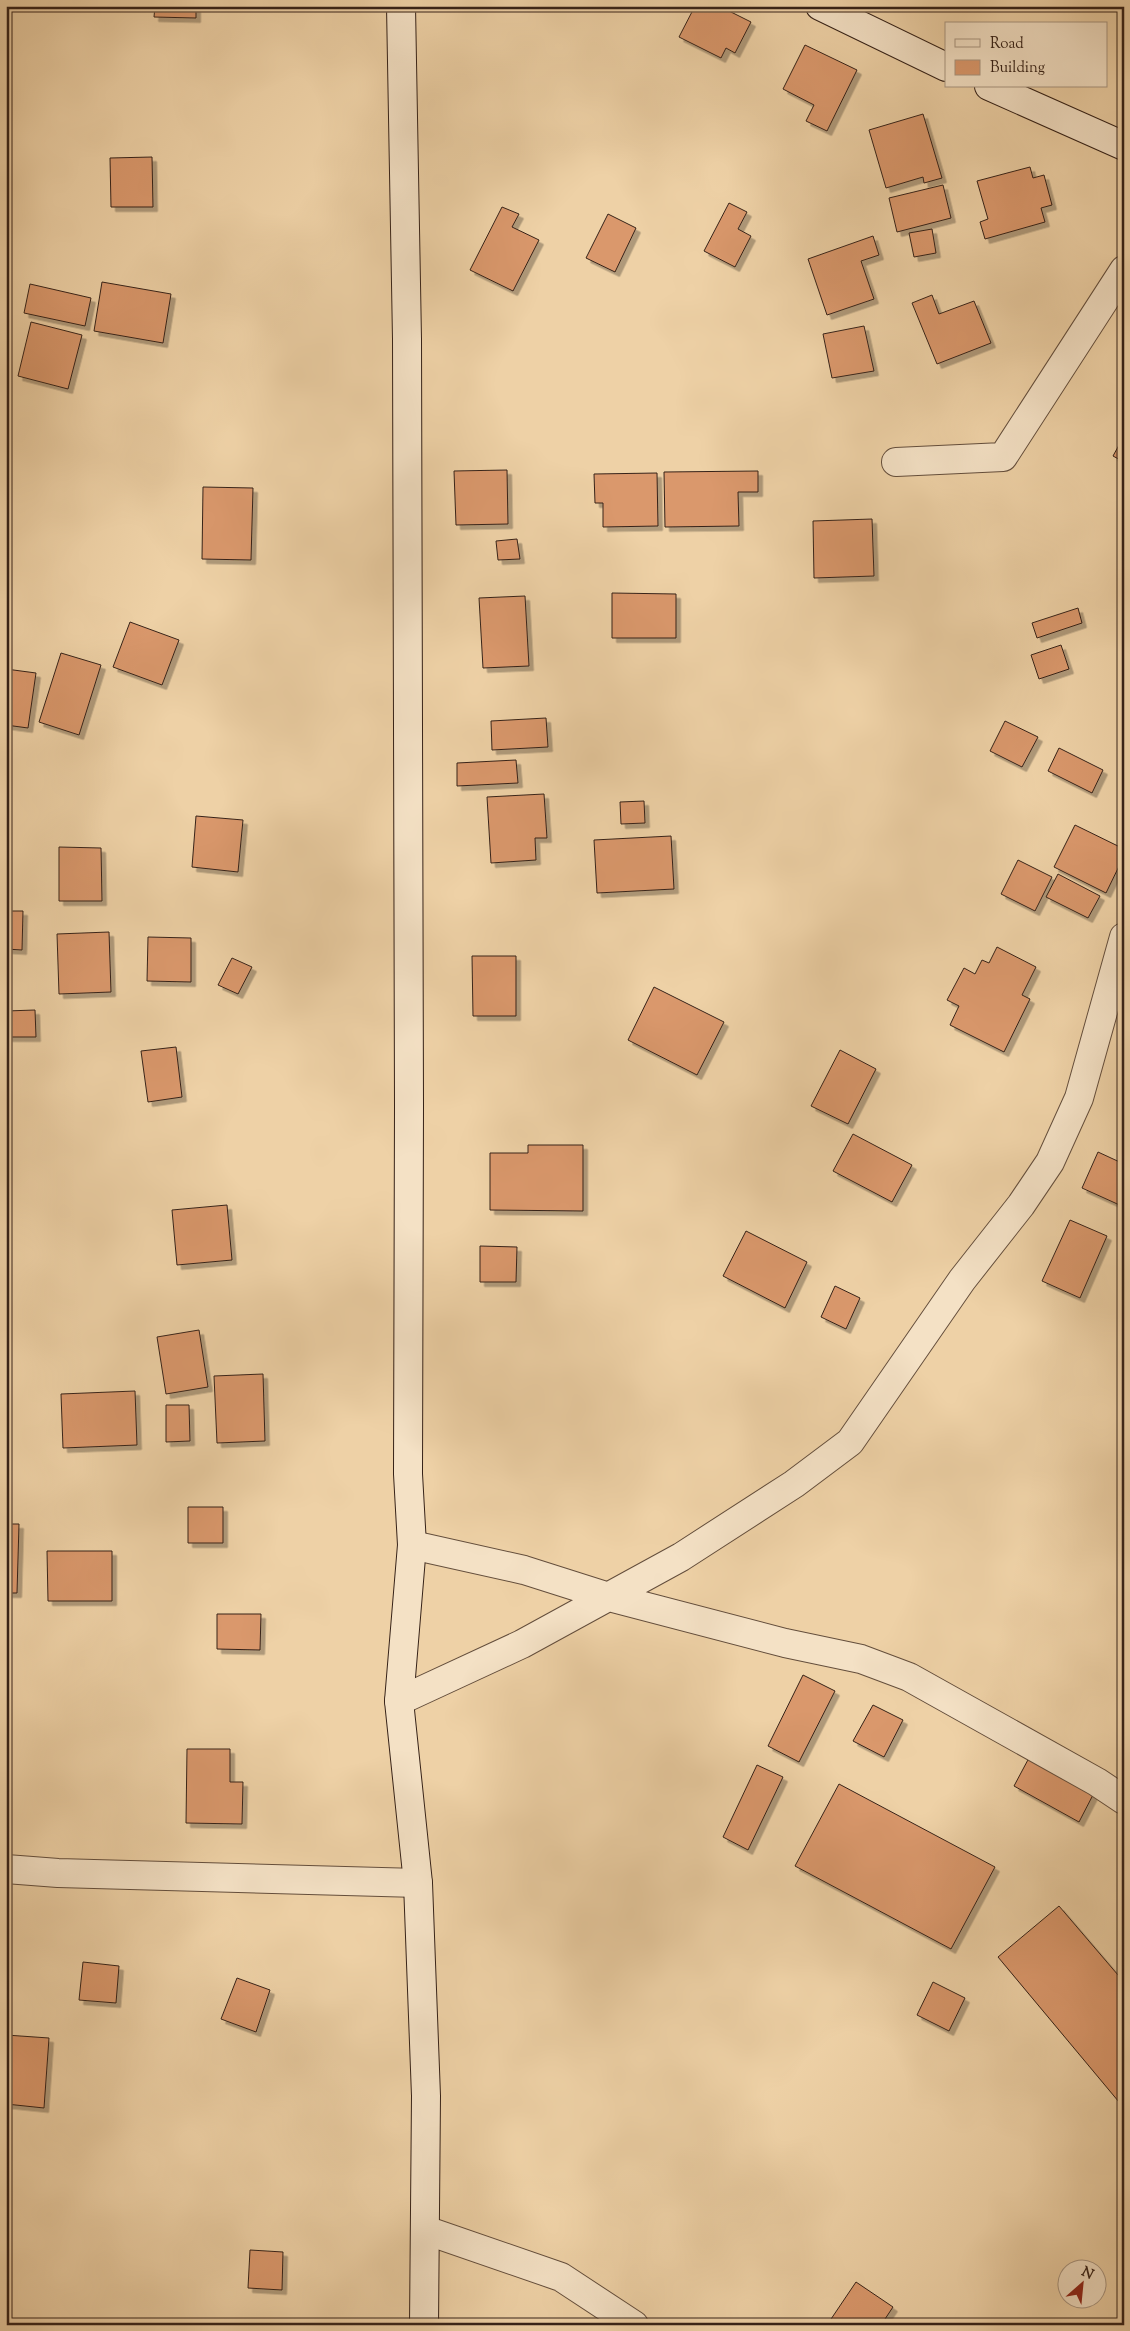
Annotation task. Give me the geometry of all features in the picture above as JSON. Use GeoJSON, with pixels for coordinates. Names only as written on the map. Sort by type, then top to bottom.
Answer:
{"type":"FeatureCollection","features":[{"type":"Feature","properties":{"kind":"street"},"geometry":{"type":"LineString","coordinates":[[401,6],[407,339],[408,1474],[412,1545],[399,1701],[418,1883],[426,2096],[424,2325]]}},
{"type":"Feature","properties":{"kind":"street"},"geometry":{"type":"LineString","coordinates":[[820,6],[945,67]]}},
{"type":"Feature","properties":{"kind":"street"},"geometry":{"type":"LineString","coordinates":[[994,88],[1124,146]]}},
{"type":"Feature","properties":{"kind":"street"},"geometry":{"type":"LineString","coordinates":[[896,462],[1004,457],[1124,270]]}},
{"type":"Feature","properties":{"kind":"street"},"geometry":{"type":"LineString","coordinates":[[399,1701],[522,1644],[681,1557],[794,1484],[850,1442],[962,1280],[1021,1204],[1050,1162],[1080,1098],[1117,990],[1124,937]]}},
{"type":"Feature","properties":{"kind":"street"},"geometry":{"type":"LineString","coordinates":[[412,1545],[524,1570],[609,1597],[785,1643],[861,1658],[909,1677],[1097,1782],[1124,1800]]}},
{"type":"Feature","properties":{"kind":"street"},"geometry":{"type":"LineString","coordinates":[[6,1869],[58,1873],[418,1883]]}},
{"type":"Feature","properties":{"kind":"street"},"geometry":{"type":"LineString","coordinates":[[425,2230],[561,2277],[634,2325]]}},
{"type":"Feature","properties":{"kind":"building"},"geometry":{"type":"Polygon","coordinates":[[[155,6],[196,6],[196,18],[154,17],[155,6]]]}},
{"type":"Feature","properties":{"kind":"building"},"geometry":{"type":"Polygon","coordinates":[[[695,6],[719,6],[751,22],[735,53],[726,48],[721,58],[679,37],[695,6]]]}},
{"type":"Feature","properties":{"kind":"building"},"geometry":{"type":"Polygon","coordinates":[[[805,45],[857,70],[827,131],[806,121],[814,105],[783,89],[805,45]]]}},
{"type":"Feature","properties":{"kind":"building"},"geometry":{"type":"Polygon","coordinates":[[[923,114],[942,178],[924,183],[923,177],[886,188],[869,130],[923,114]]]}},
{"type":"Feature","properties":{"kind":"building"},"geometry":{"type":"Polygon","coordinates":[[[152,157],[153,207],[111,207],[110,158],[152,157]]]}},
{"type":"Feature","properties":{"kind":"building"},"geometry":{"type":"Polygon","coordinates":[[[1030,167],[1033,178],[1044,175],[1052,205],[1041,208],[1045,222],[985,239],[980,222],[988,219],[977,181],[1030,167]]]}},
{"type":"Feature","properties":{"kind":"building"},"geometry":{"type":"Polygon","coordinates":[[[943,185],[951,218],[897,232],[889,198],[943,185]]]}},
{"type":"Feature","properties":{"kind":"building"},"geometry":{"type":"Polygon","coordinates":[[[729,203],[747,212],[738,229],[751,236],[735,267],[704,251],[729,203]]]}},
{"type":"Feature","properties":{"kind":"building"},"geometry":{"type":"Polygon","coordinates":[[[502,207],[519,214],[512,227],[539,240],[513,291],[470,270],[502,207]]]}},
{"type":"Feature","properties":{"kind":"building"},"geometry":{"type":"Polygon","coordinates":[[[608,214],[636,228],[615,272],[586,258],[608,214]]]}},
{"type":"Feature","properties":{"kind":"building"},"geometry":{"type":"Polygon","coordinates":[[[932,229],[936,253],[914,257],[909,233],[932,229]]]}},
{"type":"Feature","properties":{"kind":"building"},"geometry":{"type":"Polygon","coordinates":[[[873,236],[879,255],[861,261],[874,299],[827,315],[808,259],[873,236]]]}},
{"type":"Feature","properties":{"kind":"building"},"geometry":{"type":"Polygon","coordinates":[[[102,282],[171,294],[163,343],[94,331],[102,282]]]}},
{"type":"Feature","properties":{"kind":"building"},"geometry":{"type":"Polygon","coordinates":[[[30,284],[91,298],[85,326],[24,313],[30,284]]]}},
{"type":"Feature","properties":{"kind":"building"},"geometry":{"type":"Polygon","coordinates":[[[932,295],[939,314],[974,301],[991,343],[937,364],[912,303],[932,295]]]}},
{"type":"Feature","properties":{"kind":"building"},"geometry":{"type":"Polygon","coordinates":[[[31,322],[82,335],[68,389],[18,376],[31,322]]]}},
{"type":"Feature","properties":{"kind":"building"},"geometry":{"type":"Polygon","coordinates":[[[864,326],[874,371],[832,378],[823,334],[864,326]]]}},
{"type":"Feature","properties":{"kind":"building"},"geometry":{"type":"Polygon","coordinates":[[[1124,436],[1124,462],[1113,456],[1124,436]]]}},
{"type":"Feature","properties":{"kind":"building"},"geometry":{"type":"Polygon","coordinates":[[[507,470],[508,524],[456,525],[454,471],[507,470]]]}},
{"type":"Feature","properties":{"kind":"building"},"geometry":{"type":"Polygon","coordinates":[[[758,471],[758,492],[738,492],[739,526],[665,527],[664,472],[758,471]]]}},
{"type":"Feature","properties":{"kind":"building"},"geometry":{"type":"Polygon","coordinates":[[[657,473],[658,526],[603,527],[603,503],[595,503],[594,474],[657,473]]]}},
{"type":"Feature","properties":{"kind":"building"},"geometry":{"type":"Polygon","coordinates":[[[203,487],[253,488],[251,560],[202,559],[203,487]]]}},
{"type":"Feature","properties":{"kind":"building"},"geometry":{"type":"Polygon","coordinates":[[[872,519],[874,576],[814,578],[813,521],[872,519]]]}},
{"type":"Feature","properties":{"kind":"building"},"geometry":{"type":"Polygon","coordinates":[[[517,539],[520,559],[498,560],[496,541],[517,539]]]}},
{"type":"Feature","properties":{"kind":"building"},"geometry":{"type":"Polygon","coordinates":[[[612,593],[676,594],[676,638],[612,638],[612,593]]]}},
{"type":"Feature","properties":{"kind":"building"},"geometry":{"type":"Polygon","coordinates":[[[525,596],[529,666],[483,668],[479,598],[525,596]]]}},
{"type":"Feature","properties":{"kind":"building"},"geometry":{"type":"Polygon","coordinates":[[[1078,608],[1082,623],[1037,638],[1032,623],[1078,608]]]}},
{"type":"Feature","properties":{"kind":"building"},"geometry":{"type":"Polygon","coordinates":[[[130,622],[179,640],[162,685],[113,667],[130,622]]]}},
{"type":"Feature","properties":{"kind":"building"},"geometry":{"type":"Polygon","coordinates":[[[1061,645],[1069,669],[1039,679],[1031,655],[1061,645]]]}},
{"type":"Feature","properties":{"kind":"building"},"geometry":{"type":"Polygon","coordinates":[[[61,653],[101,665],[79,735],[39,722],[61,653]]]}},
{"type":"Feature","properties":{"kind":"building"},"geometry":{"type":"Polygon","coordinates":[[[6,669],[36,673],[28,728],[6,725],[6,669]]]}},
{"type":"Feature","properties":{"kind":"building"},"geometry":{"type":"Polygon","coordinates":[[[546,718],[548,747],[492,750],[491,721],[546,718]]]}},
{"type":"Feature","properties":{"kind":"building"},"geometry":{"type":"Polygon","coordinates":[[[1005,721],[1038,737],[1022,767],[990,751],[1005,721]]]}},
{"type":"Feature","properties":{"kind":"building"},"geometry":{"type":"Polygon","coordinates":[[[1059,748],[1103,770],[1092,793],[1048,771],[1059,748]]]}},
{"type":"Feature","properties":{"kind":"building"},"geometry":{"type":"Polygon","coordinates":[[[516,760],[518,783],[457,786],[457,763],[516,760]]]}},
{"type":"Feature","properties":{"kind":"building"},"geometry":{"type":"Polygon","coordinates":[[[544,794],[547,838],[535,838],[536,860],[491,863],[487,797],[544,794]]]}},
{"type":"Feature","properties":{"kind":"building"},"geometry":{"type":"Polygon","coordinates":[[[644,801],[645,823],[621,824],[620,802],[644,801]]]}},
{"type":"Feature","properties":{"kind":"building"},"geometry":{"type":"Polygon","coordinates":[[[196,816],[243,820],[238,872],[192,867],[196,816]]]}},
{"type":"Feature","properties":{"kind":"building"},"geometry":{"type":"Polygon","coordinates":[[[1075,825],[1124,849],[1124,856],[1106,893],[1054,867],[1075,825]]]}},
{"type":"Feature","properties":{"kind":"building"},"geometry":{"type":"Polygon","coordinates":[[[671,836],[674,889],[597,893],[594,840],[671,836]]]}},
{"type":"Feature","properties":{"kind":"building"},"geometry":{"type":"Polygon","coordinates":[[[59,847],[101,848],[102,901],[59,901],[59,847]]]}},
{"type":"Feature","properties":{"kind":"building"},"geometry":{"type":"Polygon","coordinates":[[[1018,860],[1052,877],[1035,911],[1001,894],[1018,860]]]}},
{"type":"Feature","properties":{"kind":"building"},"geometry":{"type":"Polygon","coordinates":[[[1058,874],[1100,896],[1088,918],[1046,897],[1058,874]]]}},
{"type":"Feature","properties":{"kind":"building"},"geometry":{"type":"Polygon","coordinates":[[[6,911],[23,911],[22,950],[6,949],[6,911]]]}},
{"type":"Feature","properties":{"kind":"building"},"geometry":{"type":"Polygon","coordinates":[[[109,932],[111,992],[59,994],[57,934],[109,932]]]}},
{"type":"Feature","properties":{"kind":"building"},"geometry":{"type":"Polygon","coordinates":[[[148,937],[191,938],[191,982],[147,981],[148,937]]]}},
{"type":"Feature","properties":{"kind":"building"},"geometry":{"type":"Polygon","coordinates":[[[997,947],[1036,967],[1022,995],[1030,999],[1004,1052],[950,1025],[959,1006],[947,1000],[964,968],[975,974],[982,960],[989,963],[997,947]]]}},
{"type":"Feature","properties":{"kind":"building"},"geometry":{"type":"Polygon","coordinates":[[[472,956],[516,956],[516,1016],[473,1016],[472,956]]]}},
{"type":"Feature","properties":{"kind":"building"},"geometry":{"type":"Polygon","coordinates":[[[232,958],[252,967],[238,994],[218,985],[232,958]]]}},
{"type":"Feature","properties":{"kind":"building"},"geometry":{"type":"Polygon","coordinates":[[[654,987],[724,1022],[697,1075],[628,1040],[654,987]]]}},
{"type":"Feature","properties":{"kind":"building"},"geometry":{"type":"Polygon","coordinates":[[[35,1010],[36,1037],[6,1037],[6,1011],[35,1010]]]}},
{"type":"Feature","properties":{"kind":"building"},"geometry":{"type":"Polygon","coordinates":[[[176,1047],[182,1097],[148,1102],[141,1051],[176,1047]]]}},
{"type":"Feature","properties":{"kind":"building"},"geometry":{"type":"Polygon","coordinates":[[[840,1050],[876,1069],[848,1124],[811,1106],[840,1050]]]}},
{"type":"Feature","properties":{"kind":"building"},"geometry":{"type":"Polygon","coordinates":[[[853,1134],[912,1165],[892,1202],[833,1171],[853,1134]]]}},
{"type":"Feature","properties":{"kind":"building"},"geometry":{"type":"Polygon","coordinates":[[[528,1145],[583,1145],[583,1211],[490,1210],[490,1153],[528,1153],[528,1145]]]}},
{"type":"Feature","properties":{"kind":"building"},"geometry":{"type":"Polygon","coordinates":[[[1098,1152],[1124,1164],[1124,1207],[1082,1188],[1098,1152]]]}},
{"type":"Feature","properties":{"kind":"building"},"geometry":{"type":"Polygon","coordinates":[[[227,1205],[232,1260],[177,1265],[172,1210],[227,1205]]]}},
{"type":"Feature","properties":{"kind":"building"},"geometry":{"type":"Polygon","coordinates":[[[1070,1220],[1107,1236],[1080,1298],[1042,1281],[1070,1220]]]}},
{"type":"Feature","properties":{"kind":"building"},"geometry":{"type":"Polygon","coordinates":[[[746,1231],[807,1262],[785,1308],[723,1276],[746,1231]]]}},
{"type":"Feature","properties":{"kind":"building"},"geometry":{"type":"Polygon","coordinates":[[[480,1246],[517,1247],[516,1282],[480,1282],[480,1246]]]}},
{"type":"Feature","properties":{"kind":"building"},"geometry":{"type":"Polygon","coordinates":[[[835,1286],[860,1298],[846,1329],[821,1317],[835,1286]]]}},
{"type":"Feature","properties":{"kind":"building"},"geometry":{"type":"Polygon","coordinates":[[[199,1330],[208,1387],[166,1394],[157,1337],[199,1330]]]}},
{"type":"Feature","properties":{"kind":"building"},"geometry":{"type":"Polygon","coordinates":[[[263,1374],[265,1441],[217,1443],[214,1376],[263,1374]]]}},
{"type":"Feature","properties":{"kind":"building"},"geometry":{"type":"Polygon","coordinates":[[[135,1391],[137,1445],[63,1448],[61,1394],[135,1391]]]}},
{"type":"Feature","properties":{"kind":"building"},"geometry":{"type":"Polygon","coordinates":[[[166,1405],[189,1405],[190,1441],[166,1442],[166,1405]]]}},
{"type":"Feature","properties":{"kind":"building"},"geometry":{"type":"Polygon","coordinates":[[[188,1507],[223,1507],[223,1543],[188,1543],[188,1507]]]}},
{"type":"Feature","properties":{"kind":"building"},"geometry":{"type":"Polygon","coordinates":[[[6,1524],[19,1524],[17,1593],[6,1593],[6,1524]]]}},
{"type":"Feature","properties":{"kind":"building"},"geometry":{"type":"Polygon","coordinates":[[[47,1551],[112,1551],[112,1601],[48,1601],[47,1551]]]}},
{"type":"Feature","properties":{"kind":"building"},"geometry":{"type":"Polygon","coordinates":[[[217,1614],[261,1614],[260,1650],[217,1649],[217,1614]]]}},
{"type":"Feature","properties":{"kind":"building"},"geometry":{"type":"Polygon","coordinates":[[[803,1675],[835,1691],[799,1762],[768,1746],[803,1675]]]}},
{"type":"Feature","properties":{"kind":"building"},"geometry":{"type":"Polygon","coordinates":[[[873,1705],[903,1720],[884,1757],[853,1741],[873,1705]]]}},
{"type":"Feature","properties":{"kind":"building"},"geometry":{"type":"Polygon","coordinates":[[[187,1749],[230,1749],[230,1782],[243,1782],[242,1824],[186,1823],[187,1749]]]}},
{"type":"Feature","properties":{"kind":"building"},"geometry":{"type":"Polygon","coordinates":[[[1030,1756],[1095,1791],[1079,1822],[1014,1786],[1030,1756]]]}},
{"type":"Feature","properties":{"kind":"building"},"geometry":{"type":"Polygon","coordinates":[[[757,1765],[783,1777],[748,1850],[723,1837],[757,1765]]]}},
{"type":"Feature","properties":{"kind":"building"},"geometry":{"type":"Polygon","coordinates":[[[839,1784],[995,1867],[951,1949],[795,1866],[839,1784]]]}},
{"type":"Feature","properties":{"kind":"building"},"geometry":{"type":"Polygon","coordinates":[[[1059,1906],[1124,1982],[1124,2108],[998,1957],[1059,1906]]]}},
{"type":"Feature","properties":{"kind":"building"},"geometry":{"type":"Polygon","coordinates":[[[83,1962],[119,1966],[116,2003],[79,2000],[83,1962]]]}},
{"type":"Feature","properties":{"kind":"building"},"geometry":{"type":"Polygon","coordinates":[[[237,1978],[270,1990],[256,2032],[221,2019],[237,1978]]]}},
{"type":"Feature","properties":{"kind":"building"},"geometry":{"type":"Polygon","coordinates":[[[933,1982],[965,1998],[949,2031],[917,2015],[933,1982]]]}},
{"type":"Feature","properties":{"kind":"building"},"geometry":{"type":"Polygon","coordinates":[[[6,2035],[49,2038],[44,2108],[6,2104],[6,2035]]]}},
{"type":"Feature","properties":{"kind":"building"},"geometry":{"type":"Polygon","coordinates":[[[250,2250],[283,2252],[282,2290],[248,2288],[250,2250]]]}},
{"type":"Feature","properties":{"kind":"building"},"geometry":{"type":"Polygon","coordinates":[[[856,2282],[893,2307],[881,2325],[827,2325],[856,2282]]]}}]}
